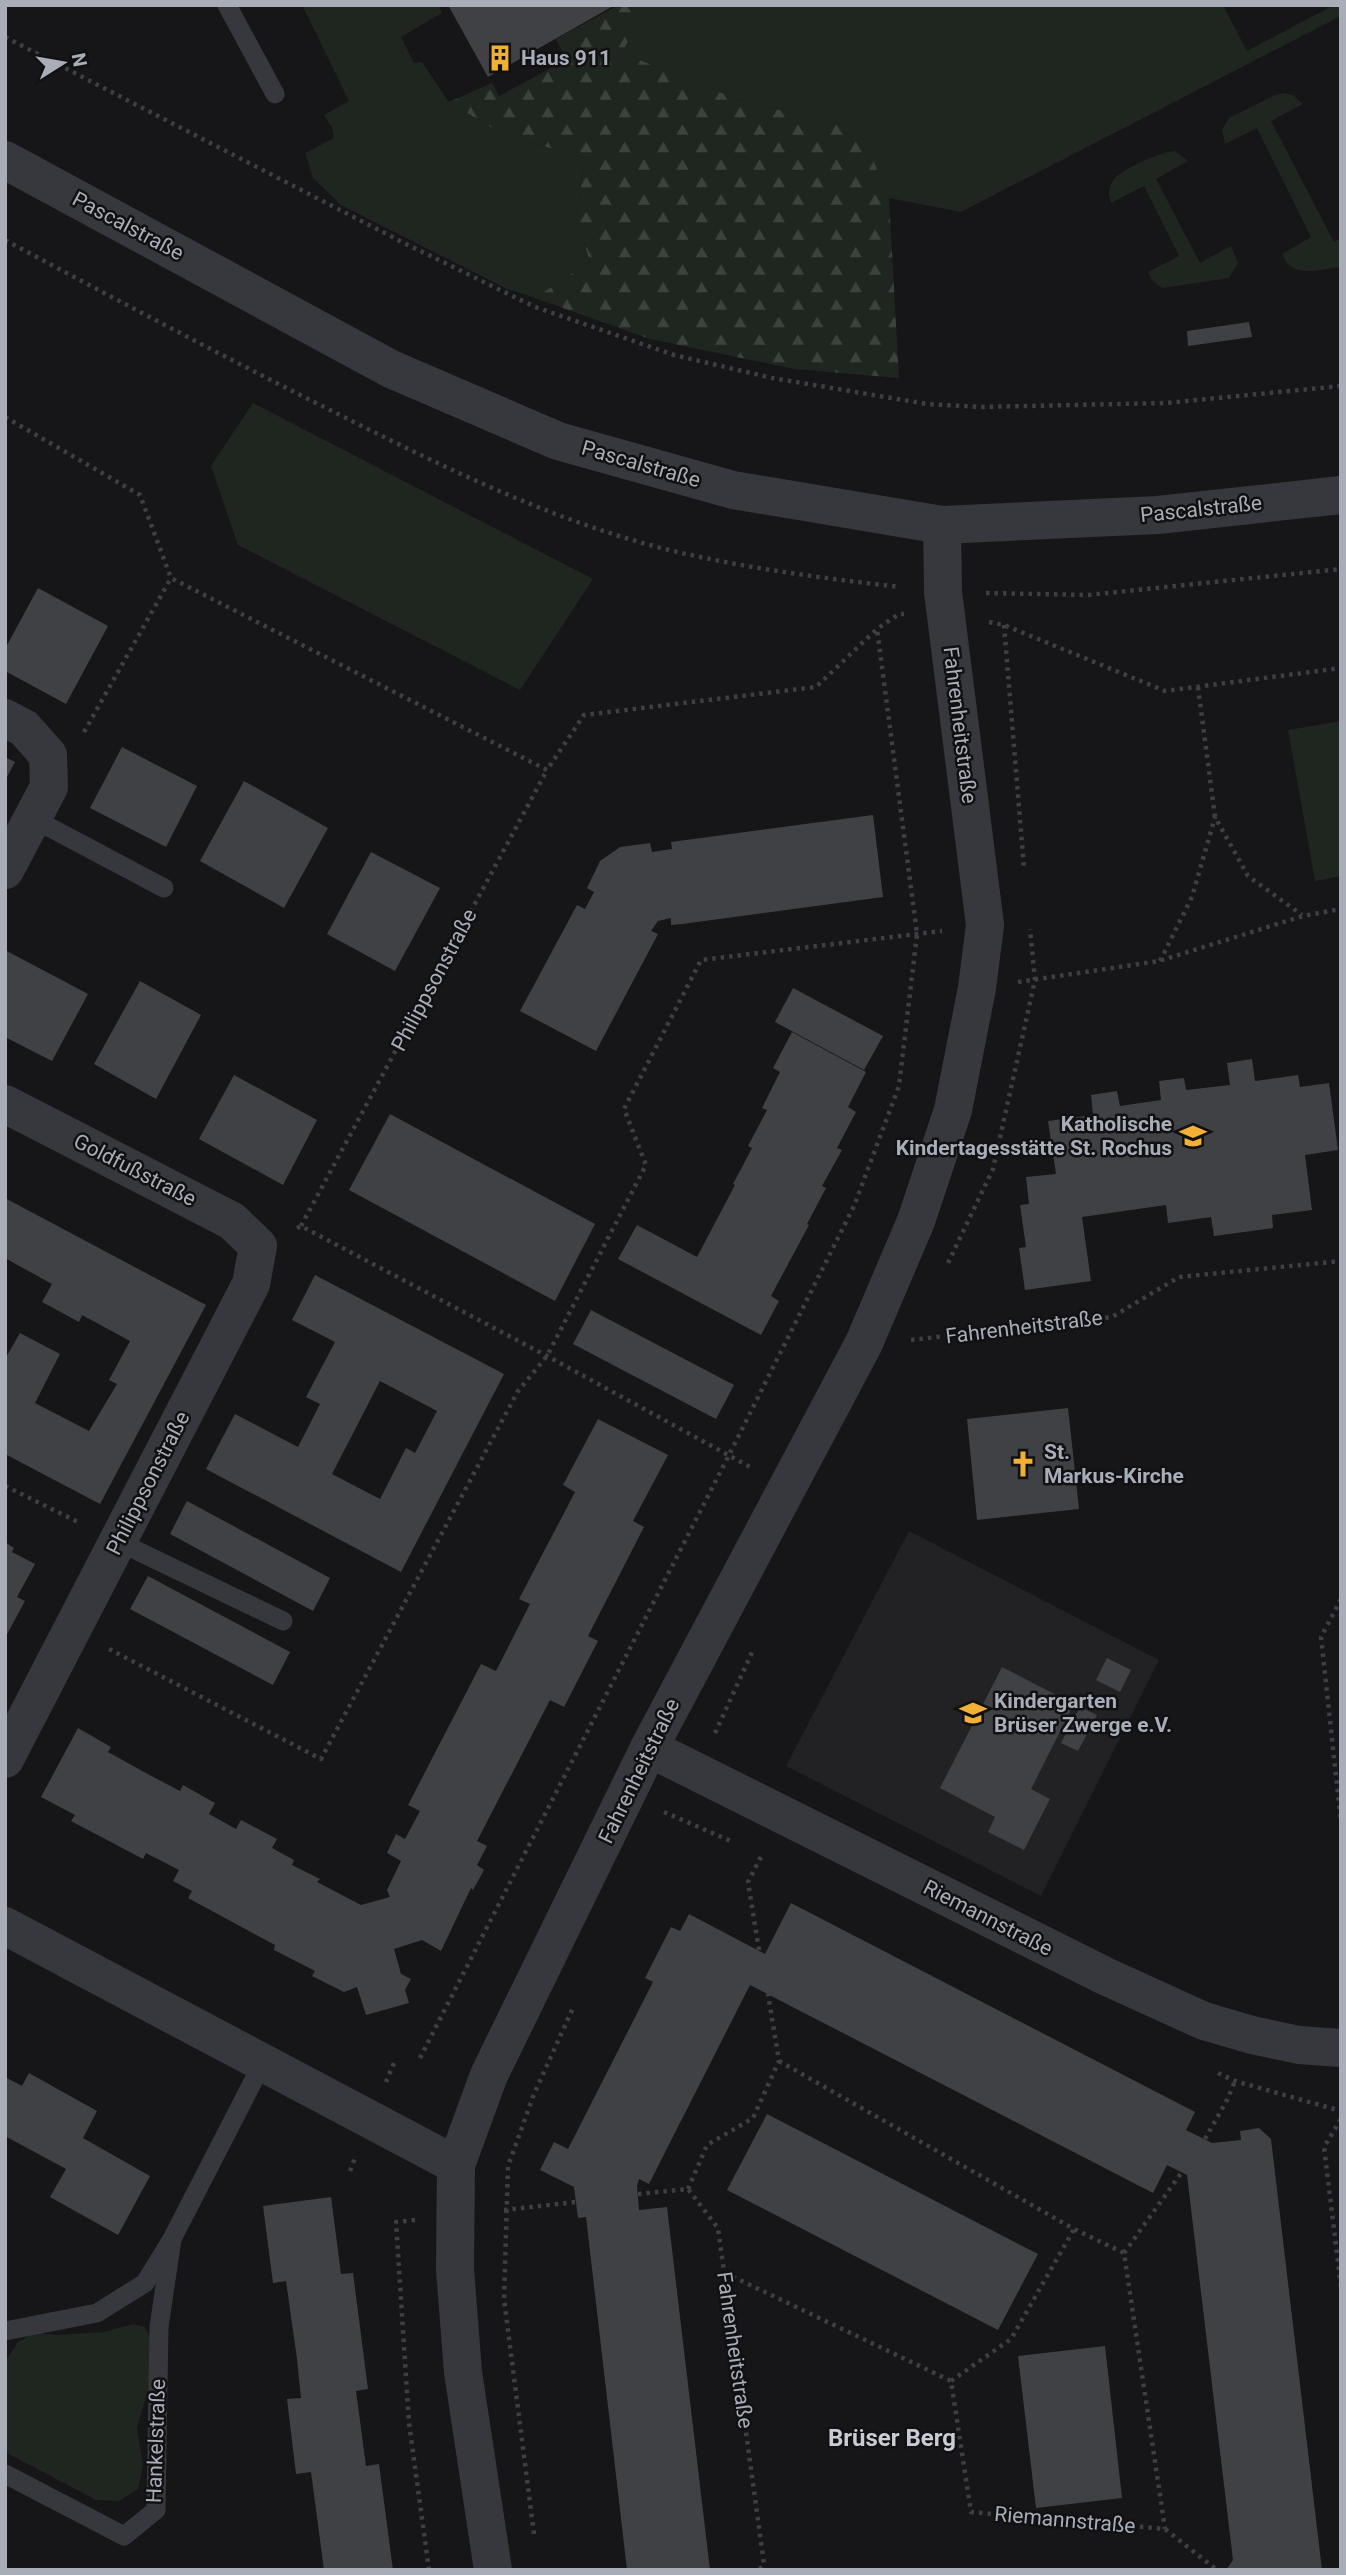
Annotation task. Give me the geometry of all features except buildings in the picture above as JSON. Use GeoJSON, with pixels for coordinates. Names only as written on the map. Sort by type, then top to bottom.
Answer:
{"type":"FeatureCollection","features":[{"type":"Feature","properties":{"kind":"street","name":"Pascalstraße"},"geometry":{"type":"LineString","coordinates":[[5,160],[391,369],[558,441],[733,490],[942,524],[1158,515],[1341,495]]}},
{"type":"Feature","properties":{"kind":"street","name":"Fahrenheitstraße"},"geometry":{"type":"LineString","coordinates":[[493,2570],[463,2372],[455,2269],[456,2165],[489,2075],[649,1748],[864,1343],[916,1221],[949,1122],[977,988],[985,925],[946,612],[942,524]]}},
{"type":"Feature","properties":{"kind":"street"},"geometry":{"type":"LineString","coordinates":[[5,718],[24,728],[48,755],[49,787],[5,870]]}},
{"type":"Feature","properties":{"kind":"street","name":"Goldfußstraße"},"geometry":{"type":"LineString","coordinates":[[5,1104],[232,1221],[258,1246]]}},
{"type":"Feature","properties":{"kind":"street","name":"Philippsonstraße"},"geometry":{"type":"LineString","coordinates":[[5,1759],[251,1284],[258,1246]]}},
{"type":"Feature","properties":{"kind":"street","name":"Riemannstraße"},"geometry":{"type":"LineString","coordinates":[[649,1748],[1105,1976],[1204,2021],[1299,2045],[1341,2048]]}},
{"type":"Feature","properties":{"kind":"street"},"geometry":{"type":"LineString","coordinates":[[5,1926],[456,2165]]}},
{"type":"Feature","properties":{"kind":"lane"},"geometry":{"type":"LineString","coordinates":[[227,5],[275,94]]}},
{"type":"Feature","properties":{"kind":"lane"},"geometry":{"type":"LineString","coordinates":[[32,818],[164,888]]}},
{"type":"Feature","properties":{"kind":"lane"},"geometry":{"type":"LineString","coordinates":[[119,1542],[283,1622]]}},
{"type":"Feature","properties":{"kind":"lane","name":"Hankelstraße"},"geometry":{"type":"LineString","coordinates":[[5,2331],[97,2313],[145,2283],[172,2239],[262,2064]]}},
{"type":"Feature","properties":{"kind":"lane","name":"Hankelstraße"},"geometry":{"type":"LineString","coordinates":[[5,2474],[124,2536],[156,2510],[159,2327],[172,2239]]}},
{"type":"Feature","properties":{"kind":"path"},"geometry":{"type":"LineString","coordinates":[[5,37],[392,237],[535,307],[674,355],[772,378],[927,404],[980,407],[1166,403],[1341,386]]}},
{"type":"Feature","properties":{"kind":"path"},"geometry":{"type":"LineString","coordinates":[[5,417],[140,495],[171,578],[547,770]]}},
{"type":"Feature","properties":{"kind":"path"},"geometry":{"type":"LineString","coordinates":[[48,755],[83,733],[171,578]]}},
{"type":"Feature","properties":{"kind":"path","name":"Philippsonstraße"},"geometry":{"type":"LineString","coordinates":[[301,1226],[547,770],[584,715],[816,687],[877,629],[899,614],[946,612],[1004,625],[1165,691],[1341,668]]}},
{"type":"Feature","properties":{"kind":"path"},"geometry":{"type":"LineString","coordinates":[[420,2058],[854,1206],[899,1086],[917,934],[877,629]]}},
{"type":"Feature","properties":{"kind":"path"},"geometry":{"type":"LineString","coordinates":[[1198,687],[1216,817],[1248,876],[1303,916]]}},
{"type":"Feature","properties":{"kind":"path"},"geometry":{"type":"LineString","coordinates":[[1159,961],[1192,897],[1216,817]]}},
{"type":"Feature","properties":{"kind":"path"},"geometry":{"type":"LineString","coordinates":[[977,988],[1159,961],[1303,916],[1341,909]]}},
{"type":"Feature","properties":{"kind":"path"},"geometry":{"type":"LineString","coordinates":[[70,1629],[321,1759],[518,1391],[547,1356],[646,1165],[624,1109],[701,960],[985,925]]}},
{"type":"Feature","properties":{"kind":"path"},"geometry":{"type":"LineString","coordinates":[[258,1246],[301,1226],[547,1356],[728,1457],[787,1485]]}},
{"type":"Feature","properties":{"kind":"path","name":"Fahrenheitstraße"},"geometry":{"type":"LineString","coordinates":[[864,1343],[1112,1317],[1179,1278],[1341,1261]]}},
{"type":"Feature","properties":{"kind":"path"},"geometry":{"type":"LineString","coordinates":[[5,1486],[119,1542]]}},
{"type":"Feature","properties":{"kind":"path"},"geometry":{"type":"LineString","coordinates":[[1341,1599],[1321,1637],[1341,1822]]}},
{"type":"Feature","properties":{"kind":"path"},"geometry":{"type":"LineString","coordinates":[[748,1882],[759,1950]]}},
{"type":"Feature","properties":{"kind":"path"},"geometry":{"type":"LineString","coordinates":[[638,2194],[688,2189],[707,2145],[753,2118],[779,2061],[768,1994]]}},
{"type":"Feature","properties":{"kind":"path"},"geometry":{"type":"LineString","coordinates":[[779,2061],[1074,2229],[1124,2253],[1182,2172]]}},
{"type":"Feature","properties":{"kind":"path"},"geometry":{"type":"LineString","coordinates":[[1205,2140],[1227,2100]]}},
{"type":"Feature","properties":{"kind":"path"},"geometry":{"type":"LineString","coordinates":[[1341,2119],[1324,2147],[1341,2287]]}},
{"type":"Feature","properties":{"kind":"path","name":"Fahrenheitstraße"},"geometry":{"type":"LineString","coordinates":[[688,2189],[718,2228],[764,2564],[759,2570]]}},
{"type":"Feature","properties":{"kind":"path"},"geometry":{"type":"LineString","coordinates":[[455,2215],[576,2202]]}},
{"type":"Feature","properties":{"kind":"path"},"geometry":{"type":"LineString","coordinates":[[506,2210],[504,2299],[535,2543]]}},
{"type":"Feature","properties":{"kind":"path"},"geometry":{"type":"LineString","coordinates":[[396,2222],[409,2423],[429,2570]]}},
{"type":"Feature","properties":{"kind":"path"},"geometry":{"type":"LineString","coordinates":[[725,2273],[951,2381],[1011,2339],[1074,2229]]}},
{"type":"Feature","properties":{"kind":"path","name":"Riemannstraße"},"geometry":{"type":"LineString","coordinates":[[1124,2253],[1165,2529]]}},
{"type":"Feature","properties":{"kind":"path","name":"Riemannstraße"},"geometry":{"type":"LineString","coordinates":[[951,2381],[971,2512],[1165,2529],[1217,2570]]}},
{"type":"Feature","properties":{"kind":"shaded area","name":"Kindergarten Brüser Zwerge e.V."},"geometry":{"type":"Polygon","coordinates":[[[909,1531],[1159,1660],[1041,1896],[786,1766],[909,1531]]]}},
{"type":"Feature","properties":{"kind":"green space"},"geometry":{"type":"Polygon","coordinates":[[[302,5],[438,5],[442,13],[401,37],[414,63],[422,62],[449,102],[502,134],[585,158],[576,219],[590,261],[535,298],[507,289],[341,205],[313,178],[305,153],[334,138],[332,128],[324,115],[349,101],[302,5]]]}},
{"type":"Feature","properties":{"kind":"green space"},"geometry":{"type":"Polygon","coordinates":[[[619,5],[646,5],[622,53],[737,99],[861,131],[889,198],[899,378],[794,369],[650,339],[535,298],[590,261],[576,219],[585,158],[502,134],[449,102],[492,83],[499,96],[566,60],[556,39],[619,5]]]}},
{"type":"Feature","properties":{"kind":"green space"},"geometry":{"type":"Polygon","coordinates":[[[646,5],[1223,5],[1247,51],[1334,5],[1341,5],[1341,16],[961,212],[889,198],[860,131],[737,99],[621,53],[646,5]]]}},
{"type":"Feature","properties":{"kind":"green space"},"geometry":{"type":"Polygon","coordinates":[[[1284,93],[1293,95],[1303,104],[1271,121],[1334,242],[1341,238],[1341,267],[1307,271],[1292,267],[1286,262],[1282,254],[1311,237],[1257,128],[1225,144],[1222,130],[1229,118],[1284,93]]]}},
{"type":"Feature","properties":{"kind":"green space"},"geometry":{"type":"Polygon","coordinates":[[[1175,151],[1188,161],[1156,179],[1200,263],[1231,246],[1238,263],[1229,278],[1162,288],[1151,279],[1148,272],[1179,256],[1144,186],[1111,203],[1109,189],[1117,176],[1141,162],[1175,151]]]}},
{"type":"Feature","properties":{"kind":"green space"},"geometry":{"type":"Polygon","coordinates":[[[253,403],[593,579],[520,690],[238,545],[211,466],[253,403]]]}},
{"type":"Feature","properties":{"kind":"green space"},"geometry":{"type":"Polygon","coordinates":[[[1341,721],[1341,876],[1315,881],[1288,730],[1341,721]]]}},
{"type":"Feature","properties":{"kind":"green space"},"geometry":{"type":"Polygon","coordinates":[[[133,2324],[145,2327],[152,2341],[151,2379],[137,2428],[143,2466],[138,2489],[119,2501],[96,2500],[5,2452],[5,2362],[18,2342],[34,2333],[58,2335],[104,2332],[133,2324]]]}},
{"type":"Feature","properties":{"kind":"place","name":"Haus 911"},"geometry":{"type":"Point","coordinates":[500,58]}},
{"type":"Feature","properties":{"kind":"place","name":"Katholische Kindertagesstätte St. Rochus"},"geometry":{"type":"Point","coordinates":[1193,1136]}},
{"type":"Feature","properties":{"kind":"place","name":"St. Markus-Kirche"},"geometry":{"type":"Point","coordinates":[1023,1464]}},
{"type":"Feature","properties":{"kind":"place","name":"Kindergarten Brüser Zwerge e.V."},"geometry":{"type":"Point","coordinates":[973,1713]}},
{"type":"Feature","properties":{"kind":"district","name":"Brüser Berg"},"geometry":{"type":"Point","coordinates":[892,2438]}}]}
